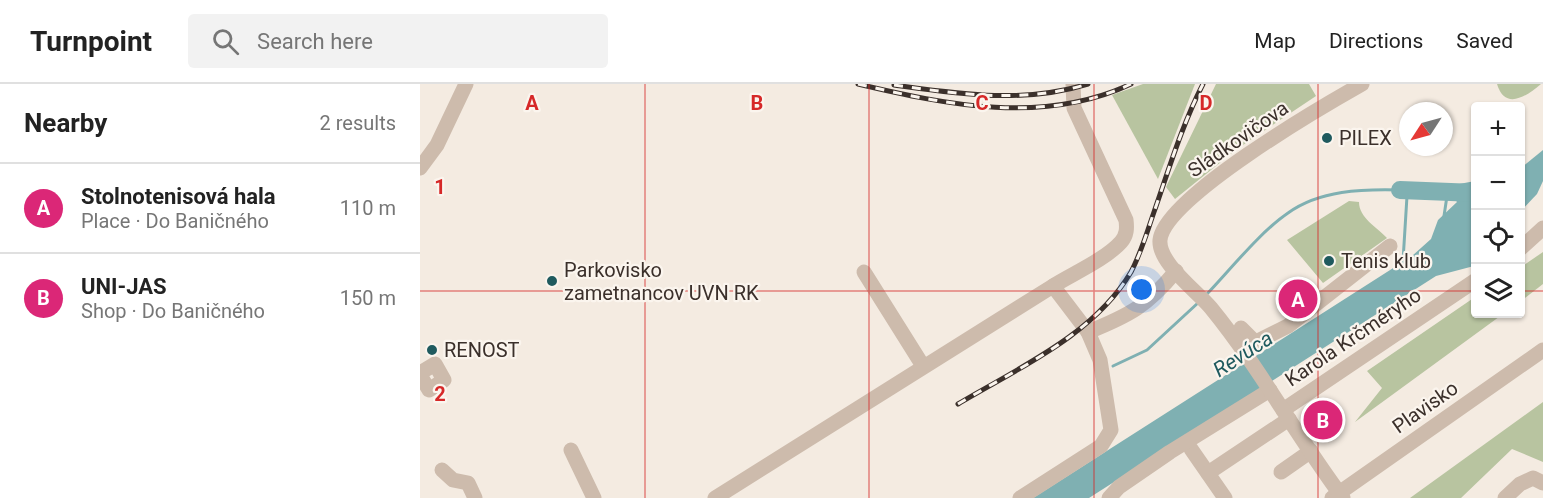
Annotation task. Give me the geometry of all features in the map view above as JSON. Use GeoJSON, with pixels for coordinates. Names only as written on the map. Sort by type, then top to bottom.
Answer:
{"type":"FeatureCollection","features":[{"type":"Feature","properties":{"kind":"street"},"geometry":{"type":"LineString","coordinates":[[420,168],[437,145],[466,84]]}},
{"type":"Feature","properties":{"kind":"street"},"geometry":{"type":"LineString","coordinates":[[715,498],[1122,242],[1127,231],[1126,220],[1074,108],[1073,84]]}},
{"type":"Feature","properties":{"kind":"street","name":"Sládkovičova"},"geometry":{"type":"LineString","coordinates":[[1176,271],[1164,256],[1160,242],[1165,224],[1173,215],[1190,198],[1282,131],[1362,84]]}},
{"type":"Feature","properties":{"kind":"street"},"geometry":{"type":"LineString","coordinates":[[1525,245],[1543,228]]}},
{"type":"Feature","properties":{"kind":"street"},"geometry":{"type":"LineString","coordinates":[[1248,349],[1288,326],[1390,246]]}},
{"type":"Feature","properties":{"kind":"street"},"geometry":{"type":"LineString","coordinates":[[1088,333],[1122,318],[1154,298],[1176,271],[1209,306],[1225,317],[1248,349],[1269,388],[1338,496]]}},
{"type":"Feature","properties":{"kind":"street"},"geometry":{"type":"LineString","coordinates":[[864,272],[923,366]]}},
{"type":"Feature","properties":{"kind":"street","name":"Karola Krčméryho"},"geometry":{"type":"LineString","coordinates":[[1208,472],[1471,284]]}},
{"type":"Feature","properties":{"kind":"street"},"geometry":{"type":"LineString","coordinates":[[1020,498],[1101,446],[1111,430],[1100,360],[1088,333],[1053,286]]}},
{"type":"Feature","properties":{"kind":"street"},"geometry":{"type":"LineString","coordinates":[[1241,328],[1248,349]]}},
{"type":"Feature","properties":{"kind":"street","name":"Plavisko"},"geometry":{"type":"LineString","coordinates":[[1338,496],[1543,350]]}},
{"type":"Feature","properties":{"kind":"street"},"geometry":{"type":"LineString","coordinates":[[1109,498],[1119,487],[1269,388]]}},
{"type":"Feature","properties":{"kind":"street"},"geometry":{"type":"LineString","coordinates":[[1191,449],[1225,498]]}},
{"type":"Feature","properties":{"kind":"street"},"geometry":{"type":"LineString","coordinates":[[571,450],[594,498]]}},
{"type":"Feature","properties":{"kind":"street"},"geometry":{"type":"LineString","coordinates":[[1281,472],[1311,451]]}},
{"type":"Feature","properties":{"kind":"street"},"geometry":{"type":"LineString","coordinates":[[442,470],[453,480],[468,483],[475,498]]}},
{"type":"Feature","properties":{"kind":"street"},"geometry":{"type":"LineString","coordinates":[[1505,498],[1520,484],[1533,478],[1543,483]]}},
{"type":"Feature","properties":{"kind":"green space"},"geometry":{"type":"Polygon","coordinates":[[[1143,84],[1195,84],[1158,179],[1112,95],[1143,84]]]}},
{"type":"Feature","properties":{"kind":"green space"},"geometry":{"type":"Polygon","coordinates":[[[1216,84],[1309,84],[1316,96],[1237,149],[1175,199],[1166,187],[1216,84]]]}},
{"type":"Feature","properties":{"kind":"green space"},"geometry":{"type":"Polygon","coordinates":[[[1497,84],[1541,84],[1517,99],[1511,99],[1505,97],[1497,84]]]}},
{"type":"Feature","properties":{"kind":"green space","name":"Tenis klub"},"geometry":{"type":"Polygon","coordinates":[[[1349,201],[1359,202],[1365,218],[1387,238],[1323,283],[1287,240],[1349,201]]]}},
{"type":"Feature","properties":{"kind":"green space"},"geometry":{"type":"Polygon","coordinates":[[[1543,252],[1543,284],[1525,298],[1525,264],[1543,252]]]}},
{"type":"Feature","properties":{"kind":"green space"},"geometry":{"type":"Polygon","coordinates":[[[1471,300],[1471,318],[1498,318],[1355,422],[1382,388],[1367,371],[1471,300]]]}},
{"type":"Feature","properties":{"kind":"green space"},"geometry":{"type":"Polygon","coordinates":[[[1543,402],[1543,462],[1512,449],[1461,498],[1410,498],[1543,402]]]}},
{"type":"Feature","properties":{"kind":"water"},"geometry":{"type":"Polygon","coordinates":[[[1543,150],[1543,181],[1537,194],[1525,207],[1525,165],[1543,150]]]}},
{"type":"Feature","properties":{"kind":"water"},"geometry":{"type":"Polygon","coordinates":[[[1471,182],[1471,267],[1436,276],[1089,498],[1033,498],[1412,256],[1431,239],[1438,220],[1457,202],[1454,198],[1402,194],[1402,184],[1454,185],[1471,182]]]}},
{"type":"Feature","properties":{"kind":"waterway","name":"Revúca"},"geometry":{"type":"LineString","coordinates":[[1206,295],[1267,230],[1300,205],[1342,192],[1400,190]]}},
{"type":"Feature","properties":{"kind":"waterway","name":"Revúca"},"geometry":{"type":"LineString","coordinates":[[1400,190],[1471,193]]}},
{"type":"Feature","properties":{"kind":"waterway"},"geometry":{"type":"LineString","coordinates":[[1400,265],[1403,261],[1407,196]]}},
{"type":"Feature","properties":{"kind":"waterway"},"geometry":{"type":"LineString","coordinates":[[1444,216],[1447,196]]}},
{"type":"Feature","properties":{"kind":"waterway","name":"Revúca"},"geometry":{"type":"LineString","coordinates":[[1113,366],[1147,350],[1199,302]]}},
{"type":"Feature","properties":{"kind":"railway"},"geometry":{"type":"LineString","coordinates":[[858,84],[961,104],[1030,108],[1098,97],[1131,84]]}},
{"type":"Feature","properties":{"kind":"railway"},"geometry":{"type":"LineString","coordinates":[[894,85],[967,94],[1015,95],[1039,94],[1088,84]]}},
{"type":"Feature","properties":{"kind":"railway"},"geometry":{"type":"LineString","coordinates":[[958,404],[1029,363],[1076,332],[1115,294],[1131,272],[1138,257],[1182,131],[1203,84]]}},
{"type":"Feature","properties":{"kind":"place","name":"PILEX"},"geometry":{"type":"Point","coordinates":[1327,138]}},
{"type":"Feature","properties":{"kind":"place","name":"Tenis klub"},"geometry":{"type":"Point","coordinates":[1329,261]}},
{"type":"Feature","properties":{"kind":"place","name":"Parkovisko zametnancov UVN RK"},"geometry":{"type":"Point","coordinates":[552,281]}},
{"type":"Feature","properties":{"kind":"place","name":"Stolnotenisová hala"},"geometry":{"type":"Point","coordinates":[1298,299]}},
{"type":"Feature","properties":{"kind":"place","name":"RENOST"},"geometry":{"type":"Point","coordinates":[432,350]}},
{"type":"Feature","properties":{"kind":"place","name":"UNI-JAS"},"geometry":{"type":"Point","coordinates":[1323,420]}}]}
